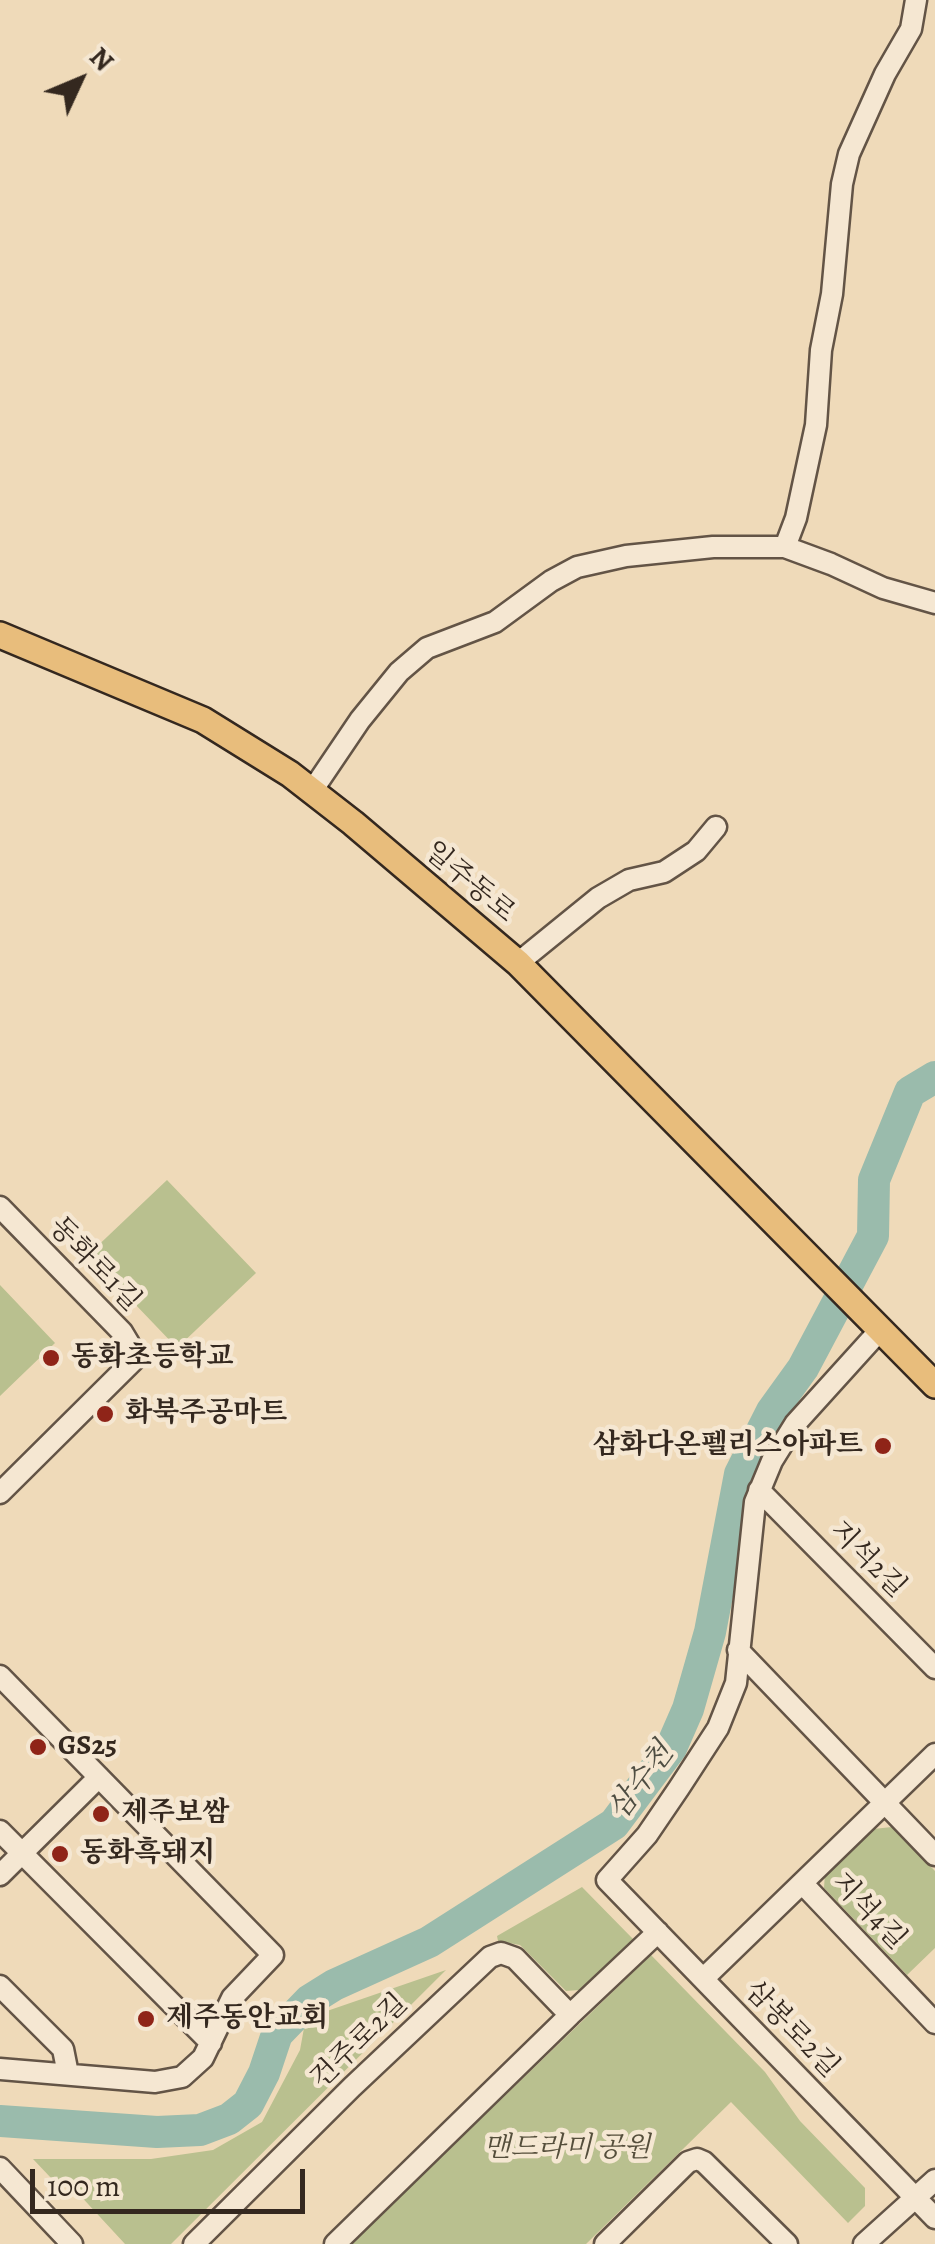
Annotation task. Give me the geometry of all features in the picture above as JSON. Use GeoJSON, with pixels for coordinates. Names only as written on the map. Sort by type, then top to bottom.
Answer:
{"type":"FeatureCollection","features":[{"type":"Feature","properties":{"kind":"main road","name":"일주동로"},"geometry":{"type":"LineString","coordinates":[[0,635],[203,720],[312,792],[518,963],[876,1323]]}},
{"type":"Feature","properties":{"kind":"main road"},"geometry":{"type":"LineString","coordinates":[[876,1323],[935,1385]]}},
{"type":"Feature","properties":{"kind":"street"},"geometry":{"type":"LineString","coordinates":[[785,548],[796,518],[816,425],[820,350],[832,294],[848,154],[911,29],[916,0]]}},
{"type":"Feature","properties":{"kind":"street"},"geometry":{"type":"LineString","coordinates":[[312,792],[360,720],[399,672],[428,648],[495,622],[577,567],[626,556],[713,548],[785,548],[882,588],[935,603]]}},
{"type":"Feature","properties":{"kind":"street"},"geometry":{"type":"LineString","coordinates":[[518,963],[598,898],[629,880],[664,872],[696,851],[716,827]]}},
{"type":"Feature","properties":{"kind":"street","name":"동화로1길"},"geometry":{"type":"LineString","coordinates":[[0,1207],[122,1332],[131,1346],[133,1361],[0,1493]]}},
{"type":"Feature","properties":{"kind":"street"},"geometry":{"type":"LineString","coordinates":[[876,1323],[795,1424],[772,1460],[755,1502],[738,1650],[935,1855]]}},
{"type":"Feature","properties":{"kind":"street","name":"지석2길"},"geometry":{"type":"LineString","coordinates":[[760,1490],[935,1668]]}},
{"type":"Feature","properties":{"kind":"street","name":"삼봉로2길"},"geometry":{"type":"LineString","coordinates":[[738,1650],[736,1682],[718,1728],[647,1835],[608,1880],[935,2218]]}},
{"type":"Feature","properties":{"kind":"street"},"geometry":{"type":"LineString","coordinates":[[0,1676],[273,1955],[232,1998],[211,2043],[193,2069],[169,2082],[0,2069]]}},
{"type":"Feature","properties":{"kind":"street","name":"지석4길"},"geometry":{"type":"LineString","coordinates":[[704,1978],[935,1754]]}},
{"type":"Feature","properties":{"kind":"street"},"geometry":{"type":"LineString","coordinates":[[0,1875],[99,1778]]}},
{"type":"Feature","properties":{"kind":"street"},"geometry":{"type":"LineString","coordinates":[[0,1831],[211,2043]]}},
{"type":"Feature","properties":{"kind":"street","name":"지석4길"},"geometry":{"type":"LineString","coordinates":[[802,1883],[935,2023]]}},
{"type":"Feature","properties":{"kind":"street"},"geometry":{"type":"LineString","coordinates":[[336,2244],[658,1932]]}},
{"type":"Feature","properties":{"kind":"street","name":"건주로2길"},"geometry":{"type":"LineString","coordinates":[[199,2242],[379,2060],[490,1957],[501,1953],[515,1958],[570,2015]]}},
{"type":"Feature","properties":{"kind":"street"},"geometry":{"type":"LineString","coordinates":[[0,1986],[62,2049],[68,2074]]}},
{"type":"Feature","properties":{"kind":"street"},"geometry":{"type":"LineString","coordinates":[[606,2244],[688,2162],[697,2159],[775,2240]]}},
{"type":"Feature","properties":{"kind":"street"},"geometry":{"type":"LineString","coordinates":[[0,2169],[72,2244]]}},
{"type":"Feature","properties":{"kind":"street"},"geometry":{"type":"LineString","coordinates":[[864,2244],[935,2180]]}},
{"type":"Feature","properties":{"kind":"green space"},"geometry":{"type":"Polygon","coordinates":[[[167,1180],[256,1273],[177,1348],[88,1255],[167,1180]]]}},
{"type":"Feature","properties":{"kind":"green space"},"geometry":{"type":"Polygon","coordinates":[[[0,1285],[55,1343],[0,1396],[0,1285]]]}},
{"type":"Feature","properties":{"kind":"green space"},"geometry":{"type":"Polygon","coordinates":[[[892,1827],[935,1871],[935,1948],[907,1975],[824,1888],[825,1873],[873,1829],[892,1827]]]}},
{"type":"Feature","properties":{"kind":"green space"},"geometry":{"type":"Polygon","coordinates":[[[582,1887],[633,1939],[579,1990],[566,1991],[520,1945],[498,1941],[497,1936],[582,1887]]]}},
{"type":"Feature","properties":{"kind":"green space","name":"맨드라미 공원"},"geometry":{"type":"Polygon","coordinates":[[[651,1955],[765,2072],[800,2121],[865,2188],[865,2206],[848,2223],[731,2102],[586,2244],[351,2244],[651,1955]]]}},
{"type":"Feature","properties":{"kind":"green space"},"geometry":{"type":"Polygon","coordinates":[[[446,1970],[171,2244],[125,2244],[76,2191],[51,2178],[33,2159],[151,2159],[213,2150],[262,2122],[300,2050],[304,2028],[327,2011],[446,1970]]]}},
{"type":"Feature","properties":{"kind":"waterway","name":"삼수천"},"geometry":{"type":"LineString","coordinates":[[0,2121],[157,2132],[200,2130],[229,2119],[248,2104],[277,2034],[310,2000],[429,1942],[614,1824],[671,1748],[688,1709],[710,1632],[740,1474],[772,1411],[803,1368],[873,1236],[874,1180],[910,1092],[935,1077]]}},
{"type":"Feature","properties":{"kind":"place","name":"동화초등학교"},"geometry":{"type":"Point","coordinates":[51,1358]}},
{"type":"Feature","properties":{"kind":"place","name":"화북주공마트"},"geometry":{"type":"Point","coordinates":[105,1414]}},
{"type":"Feature","properties":{"kind":"place","name":"삼화다온펠리스아파트"},"geometry":{"type":"Point","coordinates":[883,1446]}},
{"type":"Feature","properties":{"kind":"place","name":"GS25"},"geometry":{"type":"Point","coordinates":[38,1747]}},
{"type":"Feature","properties":{"kind":"place","name":"제주보쌈"},"geometry":{"type":"Point","coordinates":[101,1814]}},
{"type":"Feature","properties":{"kind":"place","name":"동화흑돼지"},"geometry":{"type":"Point","coordinates":[60,1854]}},
{"type":"Feature","properties":{"kind":"place","name":"제주동안교회"},"geometry":{"type":"Point","coordinates":[146,2019]}}]}
